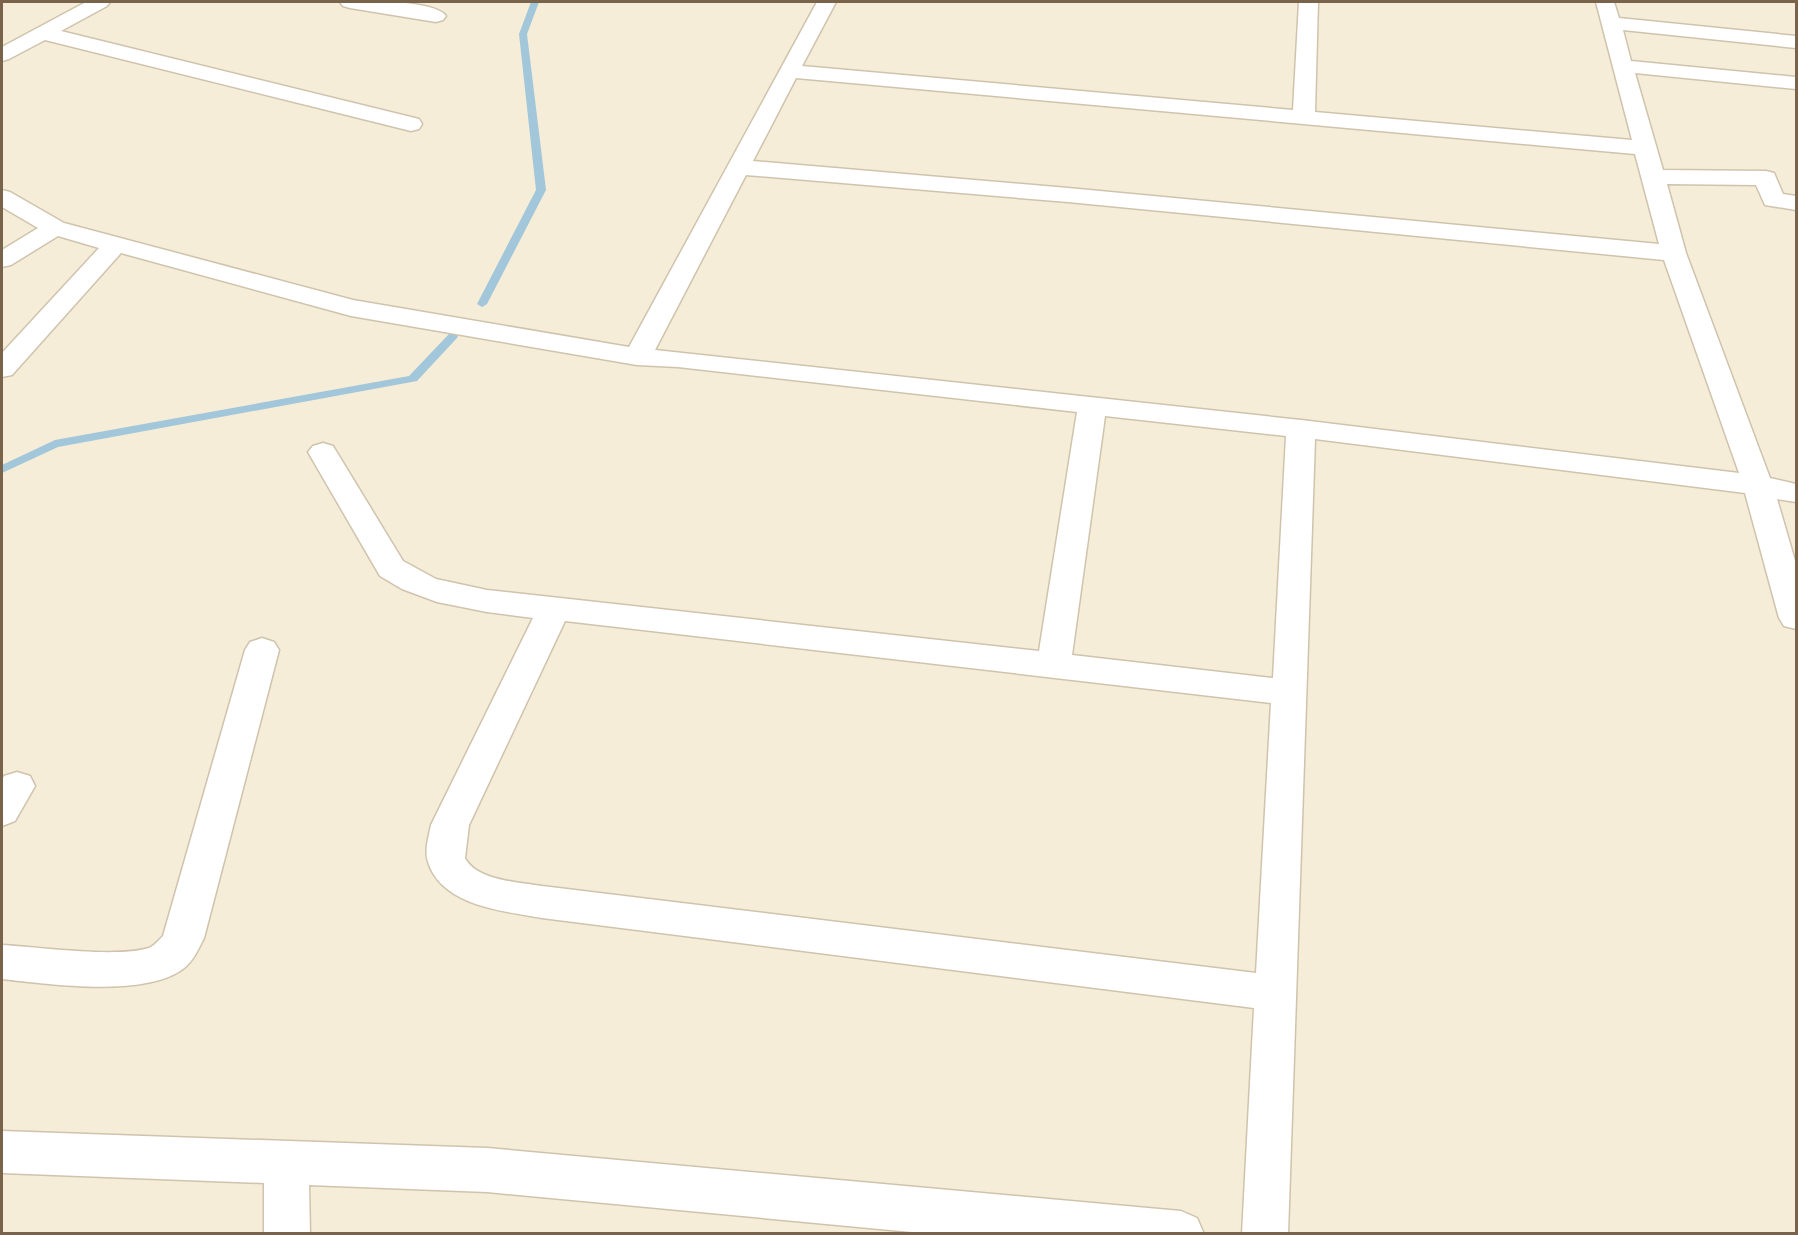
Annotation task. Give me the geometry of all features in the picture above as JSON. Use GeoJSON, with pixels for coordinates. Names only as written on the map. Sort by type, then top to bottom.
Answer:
{"type":"FeatureCollection","features":[{"type":"Feature","properties":{"kind":"street"},"geometry":{"type":"LineString","coordinates":[[2,55],[100,2]]}},
{"type":"Feature","properties":{"kind":"street"},"geometry":{"type":"LineString","coordinates":[[350,2],[436,16]]}},
{"type":"Feature","properties":{"kind":"street"},"geometry":{"type":"LineString","coordinates":[[637,357],[826,2]]}},
{"type":"Feature","properties":{"kind":"street"},"geometry":{"type":"LineString","coordinates":[[1304,117],[1309,2]]}},
{"type":"Feature","properties":{"kind":"street"},"geometry":{"type":"LineString","coordinates":[[1797,42],[1608,12],[1674,253],[1758,485],[1797,618]]}},
{"type":"Feature","properties":{"kind":"street"},"geometry":{"type":"LineString","coordinates":[[43,33],[411,124]]}},
{"type":"Feature","properties":{"kind":"street"},"geometry":{"type":"LineString","coordinates":[[1623,66],[1797,83]]}},
{"type":"Feature","properties":{"kind":"street"},"geometry":{"type":"LineString","coordinates":[[789,71],[1644,148]]}},
{"type":"Feature","properties":{"kind":"street"},"geometry":{"type":"LineString","coordinates":[[738,167],[1068,195],[1674,253]]}},
{"type":"Feature","properties":{"kind":"street"},"geometry":{"type":"LineString","coordinates":[[1652,177],[1766,178],[1773,200],[1797,203]]}},
{"type":"Feature","properties":{"kind":"street"},"geometry":{"type":"LineString","coordinates":[[2,197],[55,228],[351,308],[637,357],[678,359],[1301,429],[1758,485],[1797,493]]}},
{"type":"Feature","properties":{"kind":"street"},"geometry":{"type":"LineString","coordinates":[[2,260],[55,228]]}},
{"type":"Feature","properties":{"kind":"street"},"geometry":{"type":"LineString","coordinates":[[2,369],[115,245]]}},
{"type":"Feature","properties":{"kind":"street"},"geometry":{"type":"LineString","coordinates":[[1054,665],[1092,406]]}},
{"type":"Feature","properties":{"kind":"street"},"geometry":{"type":"LineString","coordinates":[[1264,1233],[1301,429]]}},
{"type":"Feature","properties":{"kind":"street"},"geometry":{"type":"LineString","coordinates":[[323,452],[391,568],[407,580],[438,592],[554,609],[1289,692]]}},
{"type":"Feature","properties":{"kind":"street"},"geometry":{"type":"LineString","coordinates":[[554,609],[450,825],[447,863],[457,876],[486,891],[542,902],[1276,993]]}},
{"type":"Feature","properties":{"kind":"street"},"geometry":{"type":"LineString","coordinates":[[2,962],[132,969],[163,961],[176,951],[184,938],[262,650]]}},
{"type":"Feature","properties":{"kind":"street"},"geometry":{"type":"LineString","coordinates":[[2,1152],[487,1170],[1181,1233]]}},
{"type":"Feature","properties":{"kind":"street"},"geometry":{"type":"LineString","coordinates":[[286,1162],[287,1233]]}},
{"type":"Feature","properties":{"kind":"shaded area"},"geometry":{"type":"Polygon","coordinates":[[[2,2],[1796,2],[1796,1233],[2,1234],[2,2]]]}},
{"type":"Feature","properties":{"kind":"waterway"},"geometry":{"type":"LineString","coordinates":[[482,304],[541,190],[523,34],[535,2]]}},
{"type":"Feature","properties":{"kind":"waterway"},"geometry":{"type":"LineString","coordinates":[[2,469],[55,444],[413,379],[453,336]]}}]}
